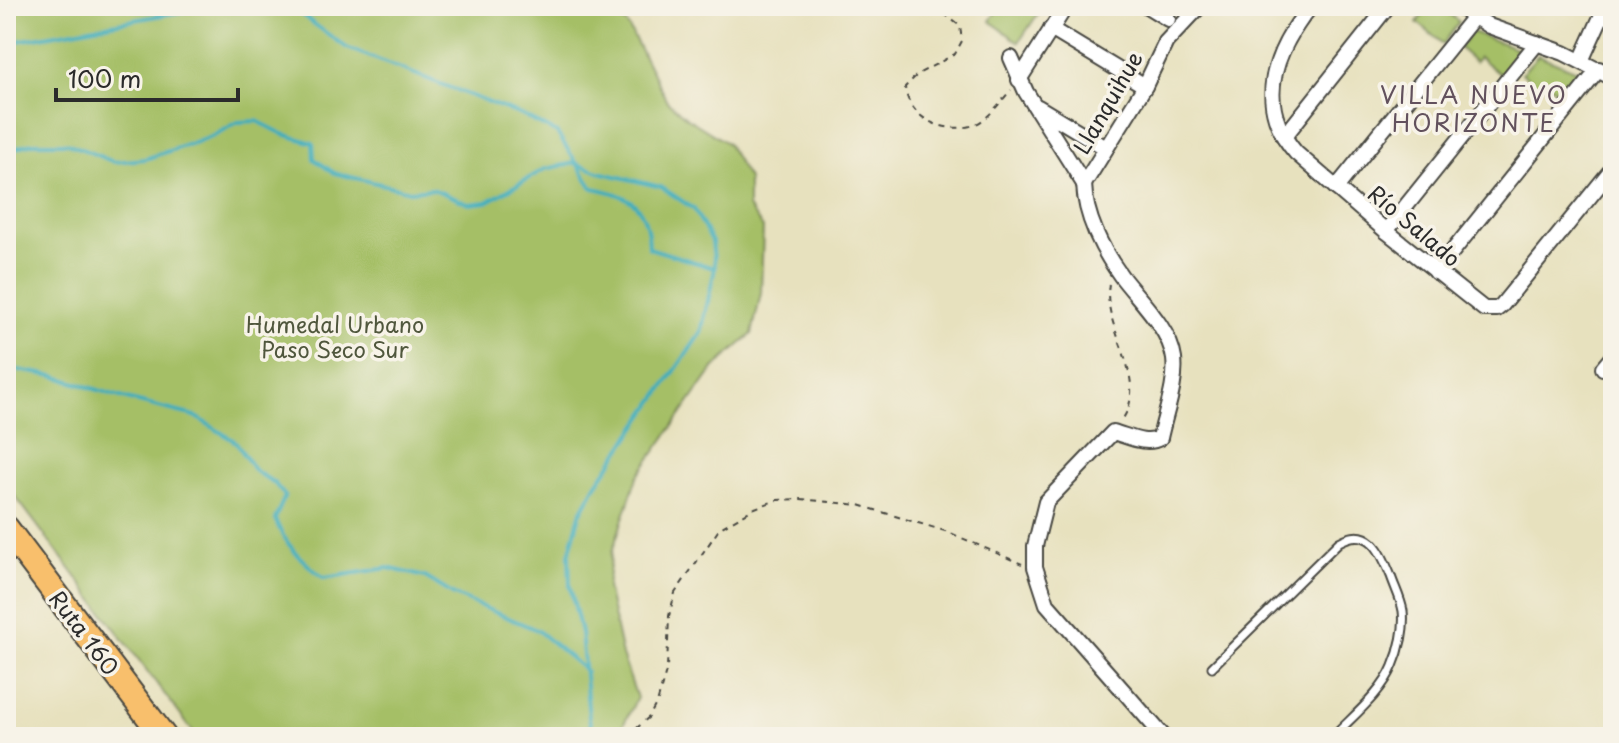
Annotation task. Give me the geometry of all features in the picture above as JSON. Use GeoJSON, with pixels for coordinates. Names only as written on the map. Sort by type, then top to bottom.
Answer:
{"type":"FeatureCollection","features":[{"type":"Feature","properties":{"kind":"highway","name":"Ruta 160"},"geometry":{"type":"LineString","coordinates":[[6,528],[164,737]]}},
{"type":"Feature","properties":{"kind":"highway","name":"Ruta 160"},"geometry":{"type":"LineString","coordinates":[[6,554],[143,737]]}},
{"type":"Feature","properties":{"kind":"street"},"geometry":{"type":"LineString","coordinates":[[1019,80],[1066,6]]}},
{"type":"Feature","properties":{"kind":"street"},"geometry":{"type":"LineString","coordinates":[[1147,6],[1168,19]]}},
{"type":"Feature","properties":{"kind":"street","name":"Llanquihue"},"geometry":{"type":"LineString","coordinates":[[1084,184],[1145,86],[1166,42],[1200,6]]}},
{"type":"Feature","properties":{"kind":"street","name":"Río Salado"},"geometry":{"type":"LineString","coordinates":[[1311,6],[1283,46],[1273,74],[1272,102],[1284,137],[1296,153],[1336,188],[1478,306],[1497,309],[1607,187],[1613,168]]}},
{"type":"Feature","properties":{"kind":"street"},"geometry":{"type":"LineString","coordinates":[[1284,137],[1388,6]]}},
{"type":"Feature","properties":{"kind":"street"},"geometry":{"type":"LineString","coordinates":[[1458,6],[1473,18],[1581,61],[1613,78]]}},
{"type":"Feature","properties":{"kind":"street"},"geometry":{"type":"LineString","coordinates":[[1581,61],[1606,6]]}},
{"type":"Feature","properties":{"kind":"street"},"geometry":{"type":"LineString","coordinates":[[1336,188],[1473,18]]}},
{"type":"Feature","properties":{"kind":"street"},"geometry":{"type":"LineString","coordinates":[[1051,29],[1145,86]]}},
{"type":"Feature","properties":{"kind":"street"},"geometry":{"type":"LineString","coordinates":[[1386,231],[1537,43]]}},
{"type":"Feature","properties":{"kind":"street"},"geometry":{"type":"LineString","coordinates":[[1011,58],[1019,80],[1084,184],[1090,220],[1121,277],[1146,304],[1173,353],[1174,377],[1160,438],[1153,442],[1113,432],[1046,502],[1035,546],[1035,567],[1047,604],[1164,737]]}},
{"type":"Feature","properties":{"kind":"street"},"geometry":{"type":"LineString","coordinates":[[1436,272],[1599,69]]}},
{"type":"Feature","properties":{"kind":"street"},"geometry":{"type":"LineString","coordinates":[[1033,104],[1106,148]]}},
{"type":"Feature","properties":{"kind":"street"},"geometry":{"type":"LineString","coordinates":[[1603,368],[1613,356]]}},
{"type":"Feature","properties":{"kind":"lane"},"geometry":{"type":"LineString","coordinates":[[1212,667],[1339,542],[1351,537],[1371,541],[1382,554],[1401,601],[1403,632],[1394,665],[1385,681],[1333,737]]}},
{"type":"Feature","properties":{"kind":"path"},"geometry":{"type":"LineString","coordinates":[[934,6],[960,26],[962,41],[955,54],[918,74],[905,87],[906,99],[912,110],[930,123],[957,128],[974,125],[987,116],[1019,80]]}},
{"type":"Feature","properties":{"kind":"path"},"geometry":{"type":"LineString","coordinates":[[1113,432],[1130,407],[1131,389],[1123,348],[1107,299],[1108,286],[1113,277],[1121,277]]}},
{"type":"Feature","properties":{"kind":"path"},"geometry":{"type":"LineString","coordinates":[[627,737],[649,717],[658,700],[667,668],[669,616],[675,593],[720,528],[755,508],[777,500],[801,499],[859,505],[948,532],[1009,560],[1035,567]]}},
{"type":"Feature","properties":{"kind":"green space","name":"Humedal Urbano Paso Seco Sur"},"geometry":{"type":"Polygon","coordinates":[[[6,6],[602,6],[627,24],[667,101],[687,118],[727,143],[748,179],[748,207],[763,228],[761,293],[752,334],[714,368],[637,477],[612,552],[607,587],[622,655],[637,698],[617,737],[197,737],[6,484],[6,6]]]}},
{"type":"Feature","properties":{"kind":"green space"},"geometry":{"type":"Polygon","coordinates":[[[1000,6],[1043,6],[1019,42],[990,21],[1000,6]]]}},
{"type":"Feature","properties":{"kind":"green space"},"geometry":{"type":"Polygon","coordinates":[[[1430,6],[1440,6],[1459,22],[1443,44],[1417,22],[1430,6]]]}},
{"type":"Feature","properties":{"kind":"green space"},"geometry":{"type":"Polygon","coordinates":[[[1472,32],[1521,50],[1501,75],[1479,57],[1475,62],[1459,48],[1472,32]]]}},
{"type":"Feature","properties":{"kind":"green space"},"geometry":{"type":"Polygon","coordinates":[[[1538,55],[1587,75],[1567,100],[1547,83],[1540,89],[1522,73],[1538,55]]]}},
{"type":"Feature","properties":{"kind":"waterway"},"geometry":{"type":"LineString","coordinates":[[6,43],[213,6]]}},
{"type":"Feature","properties":{"kind":"waterway"},"geometry":{"type":"LineString","coordinates":[[295,6],[299,13],[347,48],[521,115],[557,133],[593,188],[618,194],[641,212],[649,248],[714,268]]}},
{"type":"Feature","properties":{"kind":"waterway"},"geometry":{"type":"LineString","coordinates":[[6,151],[32,143],[67,143],[114,162],[145,159],[211,137],[238,122],[257,121],[283,134],[313,143],[314,159],[334,173],[410,191],[433,189],[469,204],[487,202],[545,169],[575,163],[661,187],[694,209],[712,242],[715,268],[701,333],[596,485],[580,514],[569,554],[570,586],[581,633],[593,737]]}},
{"type":"Feature","properties":{"kind":"waterway"},"geometry":{"type":"LineString","coordinates":[[6,368],[54,376],[195,416],[236,442],[254,470],[274,483],[285,496],[275,519],[279,528],[295,552],[324,578],[388,568],[425,577],[454,595],[537,630],[586,671]]}},
{"type":"Feature","properties":{"kind":"district","name":"VILLA NUEVO HORIZONTE"},"geometry":{"type":"Point","coordinates":[1474,108]}}]}
